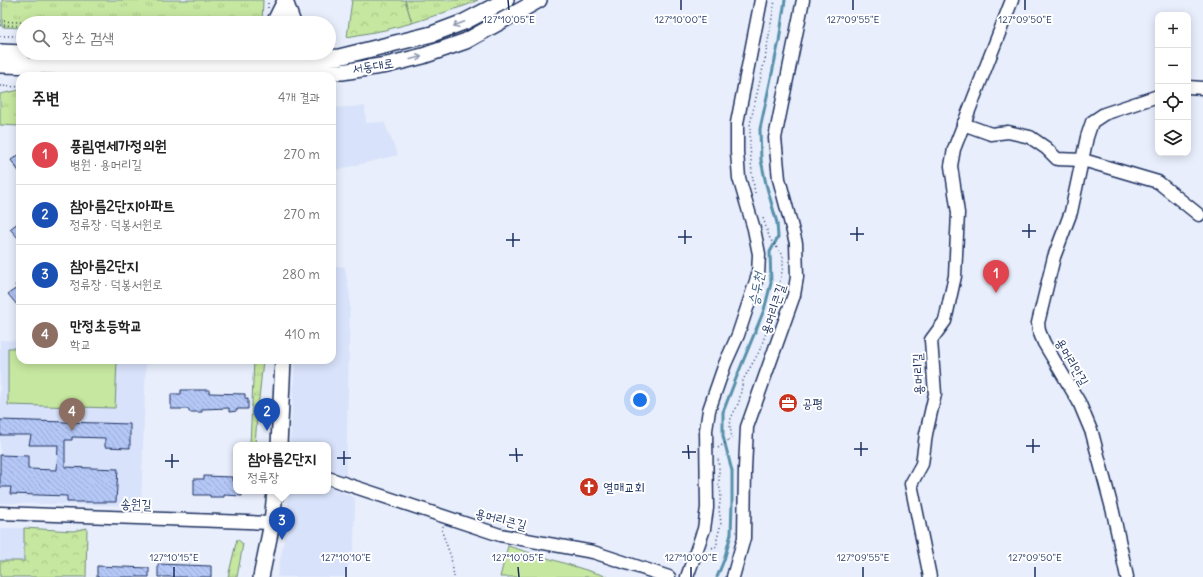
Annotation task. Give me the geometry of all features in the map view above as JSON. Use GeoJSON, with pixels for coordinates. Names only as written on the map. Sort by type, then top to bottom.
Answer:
{"type":"FeatureCollection","features":[{"type":"Feature","properties":{"kind":"main road"},"geometry":{"type":"LineString","coordinates":[[277,16],[285,0]]}},
{"type":"Feature","properties":{"kind":"main road"},"geometry":{"type":"LineString","coordinates":[[285,0],[291,16]]}},
{"type":"Feature","properties":{"kind":"main road","name":"서동대로"},"geometry":{"type":"LineString","coordinates":[[336,57],[432,34],[464,22],[506,0]]}},
{"type":"Feature","properties":{"kind":"main road","name":"서동대로"},"geometry":{"type":"LineString","coordinates":[[336,74],[388,65],[424,56],[466,41],[539,0]]}},
{"type":"Feature","properties":{"kind":"main road"},"geometry":{"type":"LineString","coordinates":[[336,47],[364,51]]}},
{"type":"Feature","properties":{"kind":"main road"},"geometry":{"type":"LineString","coordinates":[[0,52],[16,53]]}},
{"type":"Feature","properties":{"kind":"main road","name":"서동대로"},"geometry":{"type":"LineString","coordinates":[[0,65],[232,60],[283,65],[323,72]]}},
{"type":"Feature","properties":{"kind":"main road"},"geometry":{"type":"LineString","coordinates":[[232,60],[240,72]]}},
{"type":"Feature","properties":{"kind":"main road","name":"서동대로"},"geometry":{"type":"LineString","coordinates":[[283,65],[318,60]]}},
{"type":"Feature","properties":{"kind":"main road"},"geometry":{"type":"LineString","coordinates":[[279,442],[284,364]]}},
{"type":"Feature","properties":{"kind":"main road"},"geometry":{"type":"LineString","coordinates":[[261,577],[272,523],[275,494]]}},
{"type":"Feature","properties":{"kind":"street"},"geometry":{"type":"LineString","coordinates":[[284,16],[285,0]]}},
{"type":"Feature","properties":{"kind":"street"},"geometry":{"type":"LineString","coordinates":[[687,577],[704,529],[707,508],[706,430],[708,410],[725,364],[738,335],[758,275],[759,254],[757,241],[739,178],[737,123],[762,0]]}},
{"type":"Feature","properties":{"kind":"street","name":"용머리큰길"},"geometry":{"type":"LineString","coordinates":[[733,577],[744,538],[747,426],[794,295],[797,277],[796,243],[778,179],[775,138],[803,0]]}},
{"type":"Feature","properties":{"kind":"street","name":"용머리길"},"geometry":{"type":"LineString","coordinates":[[930,577],[911,484],[922,464],[926,434],[935,394],[931,340],[945,322],[955,276],[958,213],[951,166],[954,149],[963,124],[1012,0]]}},
{"type":"Feature","properties":{"kind":"street"},"geometry":{"type":"LineString","coordinates":[[1191,87],[1203,88]]}},
{"type":"Feature","properties":{"kind":"street","name":"용머리안길"},"geometry":{"type":"LineString","coordinates":[[1127,577],[1113,512],[1092,433],[1079,402],[1044,343],[1038,323],[1054,258],[1071,212],[1087,137],[1092,122],[1104,114],[1155,97]]}},
{"type":"Feature","properties":{"kind":"street"},"geometry":{"type":"LineString","coordinates":[[963,124],[992,134],[1008,132],[1030,137],[1046,148],[1057,159],[1083,160],[1158,182],[1199,215]]}},
{"type":"Feature","properties":{"kind":"street","name":"용머리큰길"},"geometry":{"type":"LineString","coordinates":[[331,479],[500,536],[594,552],[669,577]]}},
{"type":"Feature","properties":{"kind":"street","name":"송원길"},"geometry":{"type":"LineString","coordinates":[[0,513],[272,523]]}},
{"type":"Feature","properties":{"kind":"path"},"geometry":{"type":"LineString","coordinates":[[755,193],[750,153],[750,124],[765,59],[775,0]]}},
{"type":"Feature","properties":{"kind":"path"},"geometry":{"type":"LineString","coordinates":[[0,21],[16,22]]}},
{"type":"Feature","properties":{"kind":"path"},"geometry":{"type":"LineString","coordinates":[[0,25],[16,26]]}},
{"type":"Feature","properties":{"kind":"path"},"geometry":{"type":"LineString","coordinates":[[0,36],[16,36]]}},
{"type":"Feature","properties":{"kind":"path"},"geometry":{"type":"LineString","coordinates":[[0,86],[16,87]]}},
{"type":"Feature","properties":{"kind":"path"},"geometry":{"type":"LineString","coordinates":[[716,449],[732,438],[730,427],[739,402],[743,380],[759,352],[775,309],[783,266],[783,255],[770,239],[761,213]]}},
{"type":"Feature","properties":{"kind":"path"},"geometry":{"type":"LineString","coordinates":[[710,548],[715,548],[717,545],[717,538],[721,523],[719,509],[721,494],[717,455]]}},
{"type":"Feature","properties":{"kind":"path"},"geometry":{"type":"LineString","coordinates":[[443,518],[442,532],[451,557],[454,577]]}},
{"type":"Feature","properties":{"kind":"shaded area"},"geometry":{"type":"Polygon","coordinates":[[[365,106],[366,123],[384,122],[398,155],[336,170],[336,108],[365,106]]]}},
{"type":"Feature","properties":{"kind":"shaded area"},"geometry":{"type":"Polygon","coordinates":[[[336,266],[345,267],[350,297],[346,476],[331,470],[331,442],[290,442],[295,364],[336,364],[336,266]]]}},
{"type":"Feature","properties":{"kind":"shaded area"},"geometry":{"type":"Polygon","coordinates":[[[0,340],[16,341],[16,364],[146,364],[141,506],[0,503],[0,340]]]}},
{"type":"Feature","properties":{"kind":"shaded area"},"geometry":{"type":"Polygon","coordinates":[[[331,487],[355,498],[354,547],[344,577],[277,577],[285,535],[289,494],[331,494],[331,487]]]}},
{"type":"Feature","properties":{"kind":"shaded area"},"geometry":{"type":"Polygon","coordinates":[[[0,528],[24,528],[24,561],[0,561],[0,528]]]}},
{"type":"Feature","properties":{"kind":"green space"},"geometry":{"type":"Polygon","coordinates":[[[2,0],[263,0],[262,16],[16,16],[16,28],[2,27],[2,0]]]}},
{"type":"Feature","properties":{"kind":"green space"},"geometry":{"type":"Polygon","coordinates":[[[352,0],[405,0],[412,23],[347,37],[352,0]]]}},
{"type":"Feature","properties":{"kind":"green space"},"geometry":{"type":"Polygon","coordinates":[[[405,0],[478,0],[412,23],[405,0]]]}},
{"type":"Feature","properties":{"kind":"green space"},"geometry":{"type":"Polygon","coordinates":[[[16,91],[16,126],[0,125],[0,94],[16,91]]]}},
{"type":"Feature","properties":{"kind":"green space"},"geometry":{"type":"Polygon","coordinates":[[[8,348],[16,348],[16,364],[117,364],[115,408],[8,405],[8,348]]]}},
{"type":"Feature","properties":{"kind":"green space"},"geometry":{"type":"Polygon","coordinates":[[[254,364],[263,364],[255,442],[250,442],[254,364]]]}},
{"type":"Feature","properties":{"kind":"green space"},"geometry":{"type":"Polygon","coordinates":[[[24,528],[73,531],[87,528],[86,577],[0,577],[0,561],[24,561],[24,528]]]}},
{"type":"Feature","properties":{"kind":"green space"},"geometry":{"type":"Polygon","coordinates":[[[237,539],[243,544],[237,577],[228,577],[237,539]]]}},
{"type":"Feature","properties":{"kind":"green space"},"geometry":{"type":"Polygon","coordinates":[[[508,546],[609,577],[500,577],[508,546]]]}},
{"type":"Feature","properties":{"kind":"building"},"geometry":{"type":"Polygon","coordinates":[[[16,157],[16,167],[11,160],[16,157]]]}},
{"type":"Feature","properties":{"kind":"building"},"geometry":{"type":"Polygon","coordinates":[[[16,224],[16,236],[10,229],[16,224]]]}},
{"type":"Feature","properties":{"kind":"building"},"geometry":{"type":"Polygon","coordinates":[[[16,289],[16,304],[8,294],[16,289]]]}},
{"type":"Feature","properties":{"kind":"building"},"geometry":{"type":"Polygon","coordinates":[[[181,390],[209,390],[209,393],[245,394],[245,398],[248,399],[248,409],[237,409],[237,411],[229,412],[229,408],[202,409],[202,412],[189,412],[189,409],[171,409],[171,394],[181,394],[181,390]]]}},
{"type":"Feature","properties":{"kind":"building"},"geometry":{"type":"Polygon","coordinates":[[[0,420],[130,424],[130,448],[105,447],[105,438],[72,437],[72,440],[65,440],[65,467],[118,469],[116,502],[67,502],[67,496],[10,494],[11,487],[0,487],[0,455],[28,456],[28,469],[57,470],[58,445],[29,445],[31,435],[0,435],[0,420]]]}},
{"type":"Feature","properties":{"kind":"building"},"geometry":{"type":"Polygon","coordinates":[[[204,476],[232,477],[233,494],[242,494],[242,496],[224,495],[224,497],[210,497],[210,495],[194,495],[194,479],[204,479],[204,476]]]}},
{"type":"Feature","properties":{"kind":"building"},"geometry":{"type":"Polygon","coordinates":[[[158,564],[211,566],[211,577],[158,577],[158,564]]]}},
{"type":"Feature","properties":{"kind":"building"},"geometry":{"type":"Polygon","coordinates":[[[97,566],[149,568],[149,577],[97,577],[97,566]]]}},
{"type":"Feature","properties":{"kind":"waterway","name":"승두천"},"geometry":{"type":"LineString","coordinates":[[717,577],[724,560],[731,534],[732,471],[723,436],[723,412],[764,310],[771,283],[770,252],[778,237],[777,223],[761,160],[760,129],[779,41],[785,0]]}},
{"type":"Feature","properties":{"kind":"place","name":"풍림연세가정의원"},"geometry":{"type":"Point","coordinates":[996,293]}},
{"type":"Feature","properties":{"kind":"place","name":"공평"},"geometry":{"type":"Point","coordinates":[788,403]}},
{"type":"Feature","properties":{"kind":"place","name":"만정초등학교"},"geometry":{"type":"Point","coordinates":[72,431]}},
{"type":"Feature","properties":{"kind":"place","name":"참아름2단지아파트"},"geometry":{"type":"Point","coordinates":[267,431]}},
{"type":"Feature","properties":{"kind":"place","name":"열매교회"},"geometry":{"type":"Point","coordinates":[589,487]}},
{"type":"Feature","properties":{"kind":"place","name":"참아름2단지"},"geometry":{"type":"Point","coordinates":[282,540]}}]}
